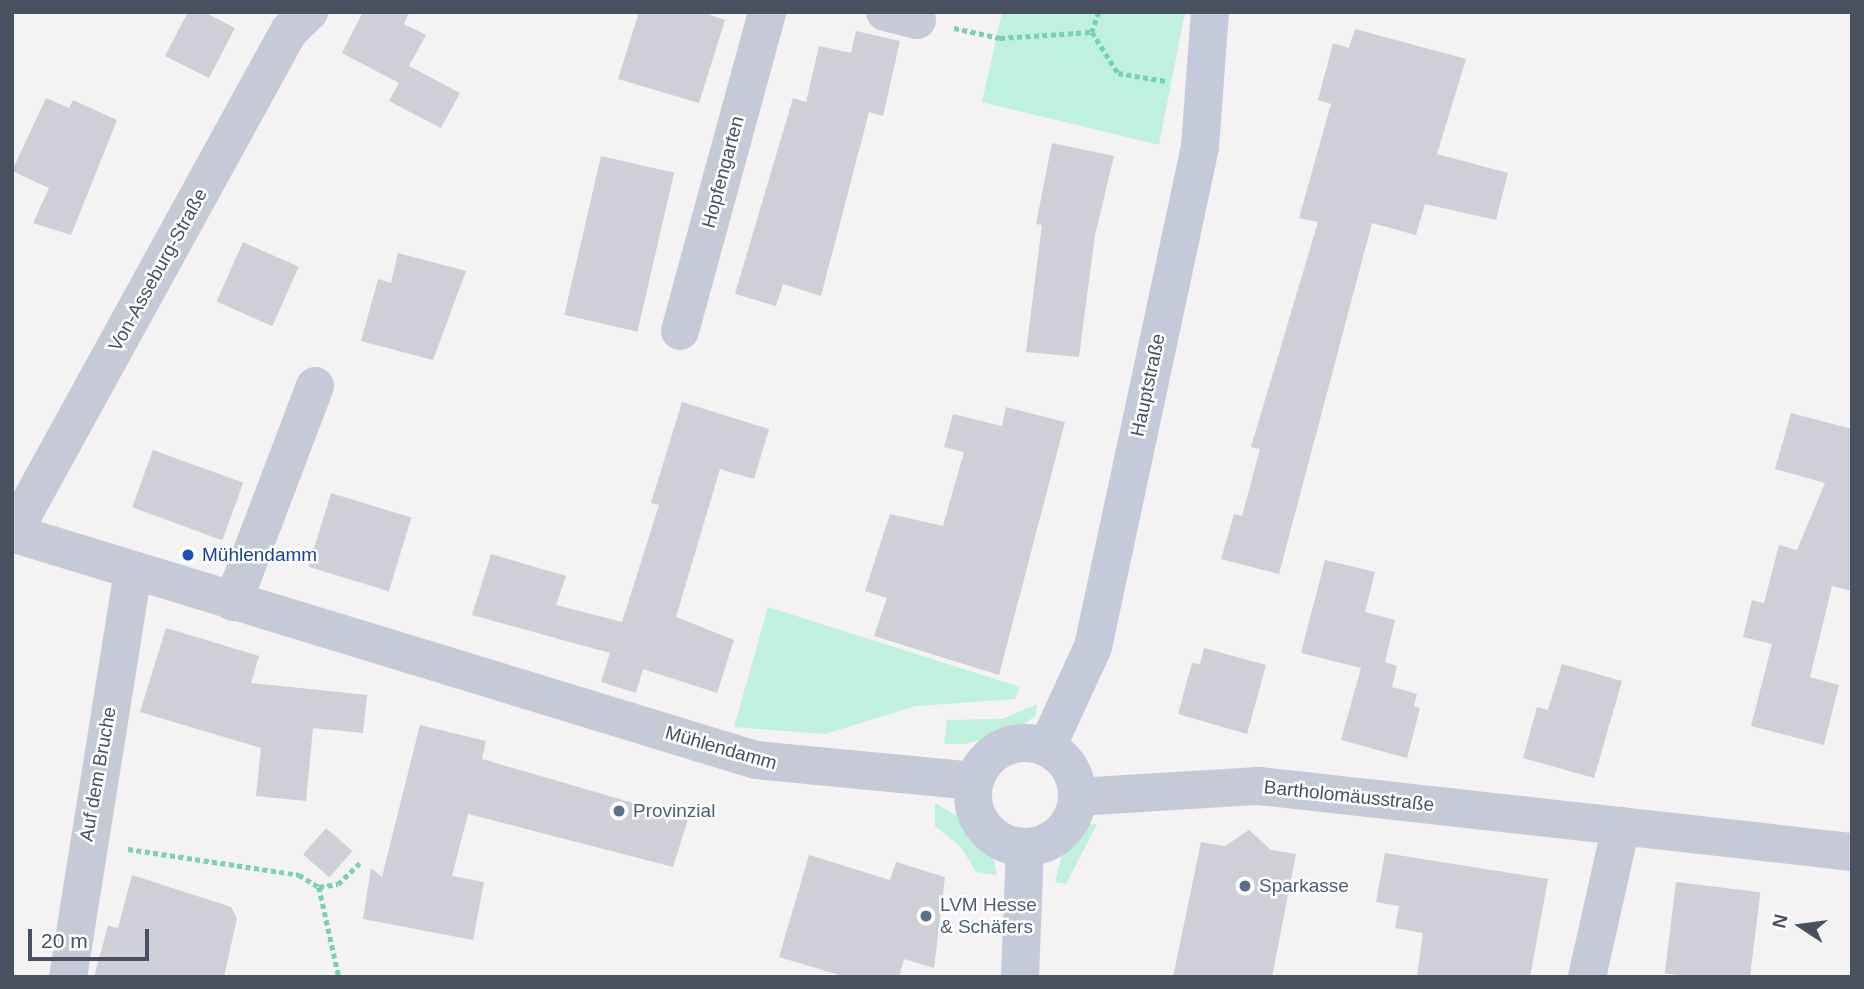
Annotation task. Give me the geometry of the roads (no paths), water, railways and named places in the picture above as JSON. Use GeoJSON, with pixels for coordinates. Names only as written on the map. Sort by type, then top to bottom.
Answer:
{"type":"FeatureCollection","features":[{"type":"Feature","properties":{"kind":"main road","name":"Hauptstraße"},"geometry":{"type":"LineString","coordinates":[[1047,747],[1093,647],[1200,147],[1210,12]]}},
{"type":"Feature","properties":{"kind":"main road"},"geometry":{"type":"LineString","coordinates":[[1003,747],[1047,747],[1070,768],[1077,797],[1061,833],[1025,848],[1009,845],[983,827],[972,797],[974,781],[1003,747]]}},
{"type":"Feature","properties":{"kind":"main road"},"geometry":{"type":"LineString","coordinates":[[1020,977],[1025,848]]}},
{"type":"Feature","properties":{"kind":"street","name":"Von-Asseburg-Straße"},"geometry":{"type":"LineString","coordinates":[[13,533],[289,31],[309,12]]}},
{"type":"Feature","properties":{"kind":"street","name":"Hopfengarten"},"geometry":{"type":"LineString","coordinates":[[680,331],[767,12]]}},
{"type":"Feature","properties":{"kind":"street"},"geometry":{"type":"LineString","coordinates":[[233,602],[315,386]]}},
{"type":"Feature","properties":{"kind":"street","name":"Mühlendamm"},"geometry":{"type":"LineString","coordinates":[[13,533],[756,760],[974,781]]}},
{"type":"Feature","properties":{"kind":"street","name":"Auf dem Bruche"},"geometry":{"type":"LineString","coordinates":[[68,977],[85,843],[133,571]]}},
{"type":"Feature","properties":{"kind":"street","name":"Bartholomäusstraße"},"geometry":{"type":"LineString","coordinates":[[1077,797],[1259,786],[1852,852]]}},
{"type":"Feature","properties":{"kind":"street"},"geometry":{"type":"LineString","coordinates":[[1587,977],[1621,825]]}},
{"type":"Feature","properties":{"kind":"place","name":"Mühlendamm"},"geometry":{"type":"Point","coordinates":[188,555]}},
{"type":"Feature","properties":{"kind":"place","name":"Provinzial"},"geometry":{"type":"Point","coordinates":[619,811]}},
{"type":"Feature","properties":{"kind":"place","name":"Sparkasse"},"geometry":{"type":"Point","coordinates":[1245,886]}},
{"type":"Feature","properties":{"kind":"place","name":"LVM Hesse & Schäfers"},"geometry":{"type":"Point","coordinates":[926,916]}}]}
